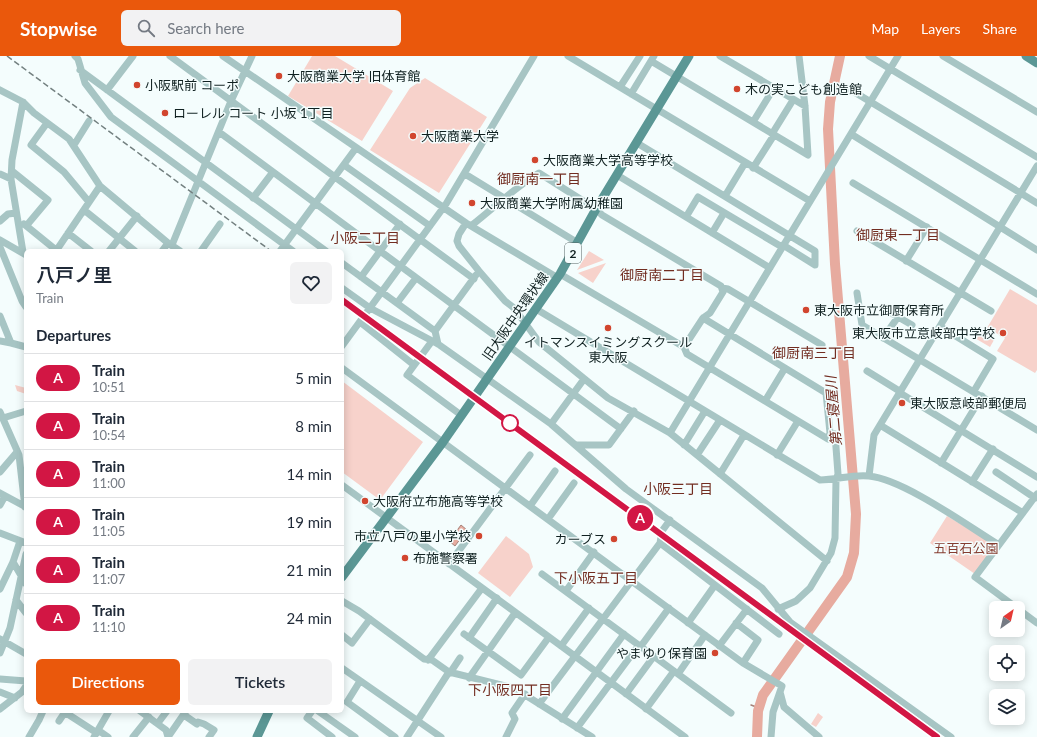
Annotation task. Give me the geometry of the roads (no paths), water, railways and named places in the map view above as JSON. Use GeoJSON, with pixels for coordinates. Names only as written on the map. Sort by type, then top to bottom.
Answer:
{"type":"FeatureCollection","features":[{"type":"Feature","properties":{"kind":"main road","name":"旧大阪中央環状線"},"geometry":{"type":"LineString","coordinates":[[344,574],[443,442],[559,276],[596,209],[688,56]]}},
{"type":"Feature","properties":{"kind":"main road"},"geometry":{"type":"LineString","coordinates":[[1026,56],[1037,63]]}},
{"type":"Feature","properties":{"kind":"main road"},"geometry":{"type":"LineString","coordinates":[[256,737],[268,713]]}},
{"type":"Feature","properties":{"kind":"street"},"geometry":{"type":"LineString","coordinates":[[107,90],[133,56]]}},
{"type":"Feature","properties":{"kind":"street"},"geometry":{"type":"LineString","coordinates":[[170,56],[474,279]]}},
{"type":"Feature","properties":{"kind":"street"},"geometry":{"type":"LineString","coordinates":[[222,56],[443,208],[684,347],[687,354],[828,439],[830,434],[826,394],[703,318]]}},
{"type":"Feature","properties":{"kind":"street"},"geometry":{"type":"LineString","coordinates":[[164,249],[170,244],[231,101],[252,56]]}},
{"type":"Feature","properties":{"kind":"street"},"geometry":{"type":"LineString","coordinates":[[344,343],[443,208],[534,56]]}},
{"type":"Feature","properties":{"kind":"street"},"geometry":{"type":"LineString","coordinates":[[568,56],[810,201]]}},
{"type":"Feature","properties":{"kind":"street"},"geometry":{"type":"LineString","coordinates":[[620,87],[640,56]]}},
{"type":"Feature","properties":{"kind":"street"},"geometry":{"type":"LineString","coordinates":[[720,56],[805,106]]}},
{"type":"Feature","properties":{"kind":"street"},"geometry":{"type":"LineString","coordinates":[[869,56],[1037,157]]}},
{"type":"Feature","properties":{"kind":"street"},"geometry":{"type":"LineString","coordinates":[[670,433],[842,146],[851,134],[898,56]]}},
{"type":"Feature","properties":{"kind":"street"},"geometry":{"type":"LineString","coordinates":[[943,56],[1037,112]]}},
{"type":"Feature","properties":{"kind":"street"},"geometry":{"type":"LineString","coordinates":[[78,57],[80,70],[94,96],[111,117],[290,249]]}},
{"type":"Feature","properties":{"kind":"street"},"geometry":{"type":"LineString","coordinates":[[631,94],[653,59],[676,76],[808,155],[805,106],[797,57]]}},
{"type":"Feature","properties":{"kind":"street"},"geometry":{"type":"LineString","coordinates":[[80,70],[323,249]]}},
{"type":"Feature","properties":{"kind":"street"},"geometry":{"type":"LineString","coordinates":[[753,122],[774,88]]}},
{"type":"Feature","properties":{"kind":"street"},"geometry":{"type":"LineString","coordinates":[[0,90],[23,102],[34,113],[69,138],[100,186],[177,249]]}},
{"type":"Feature","properties":{"kind":"street"},"geometry":{"type":"LineString","coordinates":[[851,90],[1037,203]]}},
{"type":"Feature","properties":{"kind":"street"},"geometry":{"type":"LineString","coordinates":[[753,168],[793,100]]}},
{"type":"Feature","properties":{"kind":"street"},"geometry":{"type":"LineString","coordinates":[[23,102],[12,160],[11,175],[17,216],[24,249]]}},
{"type":"Feature","properties":{"kind":"street"},"geometry":{"type":"LineString","coordinates":[[74,145],[90,121]]}},
{"type":"Feature","properties":{"kind":"street"},"geometry":{"type":"LineString","coordinates":[[47,123],[31,145],[64,172],[89,202]]}},
{"type":"Feature","properties":{"kind":"street"},"geometry":{"type":"LineString","coordinates":[[219,132],[621,429]]}},
{"type":"Feature","properties":{"kind":"street"},"geometry":{"type":"LineString","coordinates":[[851,134],[1037,250]]}},
{"type":"Feature","properties":{"kind":"street"},"geometry":{"type":"LineString","coordinates":[[637,143],[815,251],[815,265],[698,197],[686,216]]}},
{"type":"Feature","properties":{"kind":"street"},"geometry":{"type":"LineString","coordinates":[[281,249],[356,148]]}},
{"type":"Feature","properties":{"kind":"street"},"geometry":{"type":"LineString","coordinates":[[725,196],[745,163]]}},
{"type":"Feature","properties":{"kind":"street"},"geometry":{"type":"LineString","coordinates":[[344,165],[430,226]]}},
{"type":"Feature","properties":{"kind":"street"},"geometry":{"type":"LineString","coordinates":[[869,476],[874,435],[1037,166]]}},
{"type":"Feature","properties":{"kind":"street"},"geometry":{"type":"LineString","coordinates":[[253,198],[273,172]]}},
{"type":"Feature","properties":{"kind":"street"},"geometry":{"type":"LineString","coordinates":[[822,345],[728,289],[722,288],[539,173],[523,182],[506,199],[469,224],[459,234],[457,241],[459,246],[505,301],[514,308],[524,324],[539,342],[608,398],[634,411],[670,433],[827,561]]}},
{"type":"Feature","properties":{"kind":"street"},"geometry":{"type":"LineString","coordinates":[[0,174],[11,175],[48,200],[27,225]]}},
{"type":"Feature","properties":{"kind":"street"},"geometry":{"type":"LineString","coordinates":[[464,174],[578,244]]}},
{"type":"Feature","properties":{"kind":"street"},"geometry":{"type":"LineString","coordinates":[[617,175],[770,268]]}},
{"type":"Feature","properties":{"kind":"street"},"geometry":{"type":"LineString","coordinates":[[853,183],[1037,294]]}},
{"type":"Feature","properties":{"kind":"street"},"geometry":{"type":"LineString","coordinates":[[57,249],[100,186]]}},
{"type":"Feature","properties":{"kind":"street"},"geometry":{"type":"LineString","coordinates":[[84,210],[132,249]]}},
{"type":"Feature","properties":{"kind":"street"},"geometry":{"type":"LineString","coordinates":[[712,232],[724,213]]}},
{"type":"Feature","properties":{"kind":"street"},"geometry":{"type":"LineString","coordinates":[[0,221],[8,214],[17,216],[54,249]]}},
{"type":"Feature","properties":{"kind":"street"},"geometry":{"type":"LineString","coordinates":[[111,249],[137,216]]}},
{"type":"Feature","properties":{"kind":"street"},"geometry":{"type":"LineString","coordinates":[[202,249],[220,224]]}},
{"type":"Feature","properties":{"kind":"street"},"geometry":{"type":"LineString","coordinates":[[361,277],[400,224]]}},
{"type":"Feature","properties":{"kind":"street"},"geometry":{"type":"LineString","coordinates":[[906,261],[927,227]]}},
{"type":"Feature","properties":{"kind":"street"},"geometry":{"type":"LineString","coordinates":[[857,231],[991,311]]}},
{"type":"Feature","properties":{"kind":"street"},"geometry":{"type":"LineString","coordinates":[[68,233],[88,249]]}},
{"type":"Feature","properties":{"kind":"street"},"geometry":{"type":"LineString","coordinates":[[0,240],[24,252]]}},
{"type":"Feature","properties":{"kind":"street"},"geometry":{"type":"LineString","coordinates":[[0,247],[24,304]]}},
{"type":"Feature","properties":{"kind":"street"},"geometry":{"type":"LineString","coordinates":[[344,264],[435,331]]}},
{"type":"Feature","properties":{"kind":"street"},"geometry":{"type":"LineString","coordinates":[[461,416],[407,375],[435,342],[435,331],[479,271]]}},
{"type":"Feature","properties":{"kind":"street"},"geometry":{"type":"LineString","coordinates":[[397,303],[416,278]]}},
{"type":"Feature","properties":{"kind":"street"},"geometry":{"type":"LineString","coordinates":[[684,347],[703,318],[710,313],[723,292],[722,288]]}},
{"type":"Feature","properties":{"kind":"street"},"geometry":{"type":"LineString","coordinates":[[344,289],[370,308],[435,342],[551,424],[626,489],[762,588],[790,622],[951,737]]}},
{"type":"Feature","properties":{"kind":"street"},"geometry":{"type":"LineString","coordinates":[[857,294],[862,325],[1037,430]]}},
{"type":"Feature","properties":{"kind":"street"},"geometry":{"type":"LineString","coordinates":[[536,308],[820,480],[869,476],[895,484],[920,496],[999,545]]}},
{"type":"Feature","properties":{"kind":"street"},"geometry":{"type":"LineString","coordinates":[[886,310],[912,325]]}},
{"type":"Feature","properties":{"kind":"street"},"geometry":{"type":"LineString","coordinates":[[0,316],[11,343]]}},
{"type":"Feature","properties":{"kind":"street"},"geometry":{"type":"LineString","coordinates":[[884,338],[898,317]]}},
{"type":"Feature","properties":{"kind":"street"},"geometry":{"type":"LineString","coordinates":[[360,322],[414,365]]}},
{"type":"Feature","properties":{"kind":"street"},"geometry":{"type":"LineString","coordinates":[[940,327],[993,359],[974,391]]}},
{"type":"Feature","properties":{"kind":"street"},"geometry":{"type":"LineString","coordinates":[[0,341],[24,347]]}},
{"type":"Feature","properties":{"kind":"street"},"geometry":{"type":"LineString","coordinates":[[765,401],[785,368]]}},
{"type":"Feature","properties":{"kind":"street"},"geometry":{"type":"LineString","coordinates":[[344,369],[632,580],[743,664],[781,689],[784,708]]}},
{"type":"Feature","properties":{"kind":"street"},"geometry":{"type":"LineString","coordinates":[[867,371],[1037,476]]}},
{"type":"Feature","properties":{"kind":"street"},"geometry":{"type":"LineString","coordinates":[[551,424],[584,379]]}},
{"type":"Feature","properties":{"kind":"street"},"geometry":{"type":"LineString","coordinates":[[941,463],[982,396]]}},
{"type":"Feature","properties":{"kind":"street"},"geometry":{"type":"LineString","coordinates":[[24,411],[1,415],[17,452],[24,495]]}},
{"type":"Feature","properties":{"kind":"street"},"geometry":{"type":"LineString","coordinates":[[577,445],[610,445],[634,411]]}},
{"type":"Feature","properties":{"kind":"street"},"geometry":{"type":"LineString","coordinates":[[684,445],[706,411]]}},
{"type":"Feature","properties":{"kind":"street"},"geometry":{"type":"LineString","coordinates":[[697,455],[720,420]]}},
{"type":"Feature","properties":{"kind":"street"},"geometry":{"type":"LineString","coordinates":[[777,455],[798,421]]}},
{"type":"Feature","properties":{"kind":"street"},"geometry":{"type":"LineString","coordinates":[[880,425],[1023,513]]}},
{"type":"Feature","properties":{"kind":"street"},"geometry":{"type":"LineString","coordinates":[[778,609],[796,601],[810,588],[827,561],[835,538],[838,474],[835,434],[830,434]]}},
{"type":"Feature","properties":{"kind":"street"},"geometry":{"type":"LineString","coordinates":[[720,474],[744,435]]}},
{"type":"Feature","properties":{"kind":"street"},"geometry":{"type":"LineString","coordinates":[[972,482],[993,449]]}},
{"type":"Feature","properties":{"kind":"street"},"geometry":{"type":"LineString","coordinates":[[0,472],[17,452]]}},
{"type":"Feature","properties":{"kind":"street"},"geometry":{"type":"LineString","coordinates":[[449,564],[530,455]]}},
{"type":"Feature","properties":{"kind":"street"},"geometry":{"type":"LineString","coordinates":[[530,506],[555,471]]}},
{"type":"Feature","properties":{"kind":"street"},"geometry":{"type":"LineString","coordinates":[[996,472],[1036,496],[975,577],[1008,601]]}},
{"type":"Feature","properties":{"kind":"street"},"geometry":{"type":"LineString","coordinates":[[548,519],[574,483]]}},
{"type":"Feature","properties":{"kind":"street"},"geometry":{"type":"LineString","coordinates":[[344,486],[685,737]]}},
{"type":"Feature","properties":{"kind":"street"},"geometry":{"type":"LineString","coordinates":[[0,504],[3,494],[24,506]]}},
{"type":"Feature","properties":{"kind":"street"},"geometry":{"type":"LineString","coordinates":[[539,704],[660,543],[662,531],[670,520]]}},
{"type":"Feature","properties":{"kind":"street"},"geometry":{"type":"LineString","coordinates":[[0,533],[23,542],[0,587]]}},
{"type":"Feature","properties":{"kind":"street"},"geometry":{"type":"LineString","coordinates":[[660,543],[779,634]]}},
{"type":"Feature","properties":{"kind":"street"},"geometry":{"type":"LineString","coordinates":[[566,591],[594,552]]}},
{"type":"Feature","properties":{"kind":"street"},"geometry":{"type":"LineString","coordinates":[[13,562],[24,580]]}},
{"type":"Feature","properties":{"kind":"street"},"geometry":{"type":"LineString","coordinates":[[0,653],[2,641],[16,600],[24,562]]}},
{"type":"Feature","properties":{"kind":"street"},"geometry":{"type":"LineString","coordinates":[[542,574],[731,713]]}},
{"type":"Feature","properties":{"kind":"street"},"geometry":{"type":"LineString","coordinates":[[688,623],[715,585]]}},
{"type":"Feature","properties":{"kind":"street"},"geometry":{"type":"LineString","coordinates":[[428,660],[482,588]]}},
{"type":"Feature","properties":{"kind":"street"},"geometry":{"type":"LineString","coordinates":[[497,598],[467,636],[521,675],[549,637]]}},
{"type":"Feature","properties":{"kind":"street"},"geometry":{"type":"LineString","coordinates":[[16,600],[24,610]]}},
{"type":"Feature","properties":{"kind":"street"},"geometry":{"type":"LineString","coordinates":[[344,602],[370,619],[424,659],[449,672],[514,688],[577,728],[584,735],[592,737]]}},
{"type":"Feature","properties":{"kind":"street"},"geometry":{"type":"LineString","coordinates":[[561,646],[589,608]]}},
{"type":"Feature","properties":{"kind":"street"},"geometry":{"type":"LineString","coordinates":[[577,728],[669,608]]}},
{"type":"Feature","properties":{"kind":"street"},"geometry":{"type":"LineString","coordinates":[[719,646],[747,609]]}},
{"type":"Feature","properties":{"kind":"street"},"geometry":{"type":"LineString","coordinates":[[469,678],[515,613]]}},
{"type":"Feature","properties":{"kind":"street"},"geometry":{"type":"LineString","coordinates":[[1025,613],[1037,622]]}},
{"type":"Feature","properties":{"kind":"street"},"geometry":{"type":"LineString","coordinates":[[344,637],[352,643],[370,619]]}},
{"type":"Feature","properties":{"kind":"street"},"geometry":{"type":"LineString","coordinates":[[736,623],[758,640],[743,664]]}},
{"type":"Feature","properties":{"kind":"street"},"geometry":{"type":"LineString","coordinates":[[562,719],[624,634]]}},
{"type":"Feature","properties":{"kind":"street"},"geometry":{"type":"LineString","coordinates":[[646,709],[705,635]]}},
{"type":"Feature","properties":{"kind":"street"},"geometry":{"type":"LineString","coordinates":[[2,641],[24,653]]}},
{"type":"Feature","properties":{"kind":"street"},"geometry":{"type":"LineString","coordinates":[[626,694],[654,656]]}},
{"type":"Feature","properties":{"kind":"street"},"geometry":{"type":"LineString","coordinates":[[410,736],[418,720],[449,672],[460,658]]}},
{"type":"Feature","properties":{"kind":"street"},"geometry":{"type":"LineString","coordinates":[[344,669],[439,736]]}},
{"type":"Feature","properties":{"kind":"street"},"geometry":{"type":"LineString","coordinates":[[0,679],[24,681]]}},
{"type":"Feature","properties":{"kind":"street"},"geometry":{"type":"LineString","coordinates":[[360,681],[347,702],[395,737]]}},
{"type":"Feature","properties":{"kind":"street"},"geometry":{"type":"LineString","coordinates":[[1,706],[15,698],[24,688]]}},
{"type":"Feature","properties":{"kind":"street"},"geometry":{"type":"LineString","coordinates":[[771,737],[773,712],[781,689]]}},
{"type":"Feature","properties":{"kind":"street"},"geometry":{"type":"LineString","coordinates":[[0,692],[15,698]]}},
{"type":"Feature","properties":{"kind":"street"},"geometry":{"type":"LineString","coordinates":[[506,737],[515,719],[512,713],[525,694]]}},
{"type":"Feature","properties":{"kind":"street"},"geometry":{"type":"LineString","coordinates":[[773,712],[778,707],[784,708],[819,737]]}},
{"type":"Feature","properties":{"kind":"street"},"geometry":{"type":"LineString","coordinates":[[29,737],[41,713]]}},
{"type":"Feature","properties":{"kind":"street"},"geometry":{"type":"LineString","coordinates":[[59,721],[63,713]]}},
{"type":"Feature","properties":{"kind":"street"},"geometry":{"type":"LineString","coordinates":[[66,713],[96,733],[108,737]]}},
{"type":"Feature","properties":{"kind":"street"},"geometry":{"type":"LineString","coordinates":[[96,733],[108,713]]}},
{"type":"Feature","properties":{"kind":"street"},"geometry":{"type":"LineString","coordinates":[[143,713],[166,730],[168,737]]}},
{"type":"Feature","properties":{"kind":"street"},"geometry":{"type":"LineString","coordinates":[[158,723],[166,713]]}},
{"type":"Feature","properties":{"kind":"street"},"geometry":{"type":"LineString","coordinates":[[168,737],[185,713],[197,724],[198,722],[204,724],[214,730],[209,737]]}},
{"type":"Feature","properties":{"kind":"street"},"geometry":{"type":"LineString","coordinates":[[311,713],[307,718],[332,737]]}},
{"type":"Feature","properties":{"kind":"street"},"geometry":{"type":"LineString","coordinates":[[321,713],[355,737]]}},
{"type":"Feature","properties":{"kind":"street"},"geometry":{"type":"LineString","coordinates":[[133,737],[149,717]]}},
{"type":"Feature","properties":{"kind":"street"},"geometry":{"type":"LineString","coordinates":[[319,737],[324,730]]}},
{"type":"Feature","properties":{"kind":"waterway","name":"第二寝屋川"},"geometry":{"type":"LineString","coordinates":[[757,737],[758,711],[763,695],[847,577],[854,553],[856,514],[835,264],[828,129],[830,102],[840,56]]}},
{"type":"Feature","properties":{"kind":"waterway"},"geometry":{"type":"LineString","coordinates":[[751,705],[759,708]]}},
{"type":"Feature","properties":{"kind":"railway"},"geometry":{"type":"LineString","coordinates":[[7,56],[268,249]]}},
{"type":"Feature","properties":{"kind":"railway"},"geometry":{"type":"LineString","coordinates":[[344,301],[937,737]]}},
{"type":"Feature","properties":{"kind":"train","name":"A"},"geometry":{"type":"LineString","coordinates":[[344,301],[937,737]]}},
{"type":"Feature","properties":{"kind":"place","name":"大阪商業大学 旧体育館"},"geometry":{"type":"Point","coordinates":[279,76]}},
{"type":"Feature","properties":{"kind":"place","name":"小阪駅前 コーポ"},"geometry":{"type":"Point","coordinates":[137,85]}},
{"type":"Feature","properties":{"kind":"place","name":"木の実こども創造館"},"geometry":{"type":"Point","coordinates":[737,89]}},
{"type":"Feature","properties":{"kind":"place","name":"ローレル コート 小坂 1丁目"},"geometry":{"type":"Point","coordinates":[165,113]}},
{"type":"Feature","properties":{"kind":"place","name":"大阪商業大学"},"geometry":{"type":"Point","coordinates":[413,136]}},
{"type":"Feature","properties":{"kind":"place","name":"大阪商業大学高等学校"},"geometry":{"type":"Point","coordinates":[535,160]}},
{"type":"Feature","properties":{"kind":"place","name":"大阪商業大学附属幼稚園"},"geometry":{"type":"Point","coordinates":[472,203]}},
{"type":"Feature","properties":{"kind":"place","name":"東大阪市立御厨保育所"},"geometry":{"type":"Point","coordinates":[806,310]}},
{"type":"Feature","properties":{"kind":"place","name":"イトマンスイミングスクール 東大阪"},"geometry":{"type":"Point","coordinates":[608,328]}},
{"type":"Feature","properties":{"kind":"place","name":"東大阪市立意岐部中学校"},"geometry":{"type":"Point","coordinates":[1003,333]}},
{"type":"Feature","properties":{"kind":"place","name":"東大阪意岐部郵便局"},"geometry":{"type":"Point","coordinates":[902,403]}},
{"type":"Feature","properties":{"kind":"place","name":"大阪府立布施高等学校"},"geometry":{"type":"Point","coordinates":[365,501]}},
{"type":"Feature","properties":{"kind":"place","name":"市立八戸の里小学校"},"geometry":{"type":"Point","coordinates":[479,536]}},
{"type":"Feature","properties":{"kind":"place","name":"カーブス"},"geometry":{"type":"Point","coordinates":[614,539]}},
{"type":"Feature","properties":{"kind":"place","name":"布施警察署"},"geometry":{"type":"Point","coordinates":[405,558]}},
{"type":"Feature","properties":{"kind":"place","name":"やまゆり保育園"},"geometry":{"type":"Point","coordinates":[715,653]}},
{"type":"Feature","properties":{"kind":"district","name":"御厨南一丁目"},"geometry":{"type":"Point","coordinates":[539,178]}},
{"type":"Feature","properties":{"kind":"district","name":"御厨東一丁目"},"geometry":{"type":"Point","coordinates":[898,234]}},
{"type":"Feature","properties":{"kind":"district","name":"小阪二丁目"},"geometry":{"type":"Point","coordinates":[365,237]}},
{"type":"Feature","properties":{"kind":"district","name":"御厨南二丁目"},"geometry":{"type":"Point","coordinates":[662,274]}},
{"type":"Feature","properties":{"kind":"district","name":"御厨南三丁目"},"geometry":{"type":"Point","coordinates":[814,352]}},
{"type":"Feature","properties":{"kind":"district","name":"小阪三丁目"},"geometry":{"type":"Point","coordinates":[678,488]}},
{"type":"Feature","properties":{"kind":"district","name":"下小阪五丁目"},"geometry":{"type":"Point","coordinates":[596,577]}},
{"type":"Feature","properties":{"kind":"district","name":"下小阪四丁目"},"geometry":{"type":"Point","coordinates":[510,689]}},
{"type":"Feature","properties":{"kind":"park label","name":"五百石公園"},"geometry":{"type":"Point","coordinates":[966,548]}}]}
